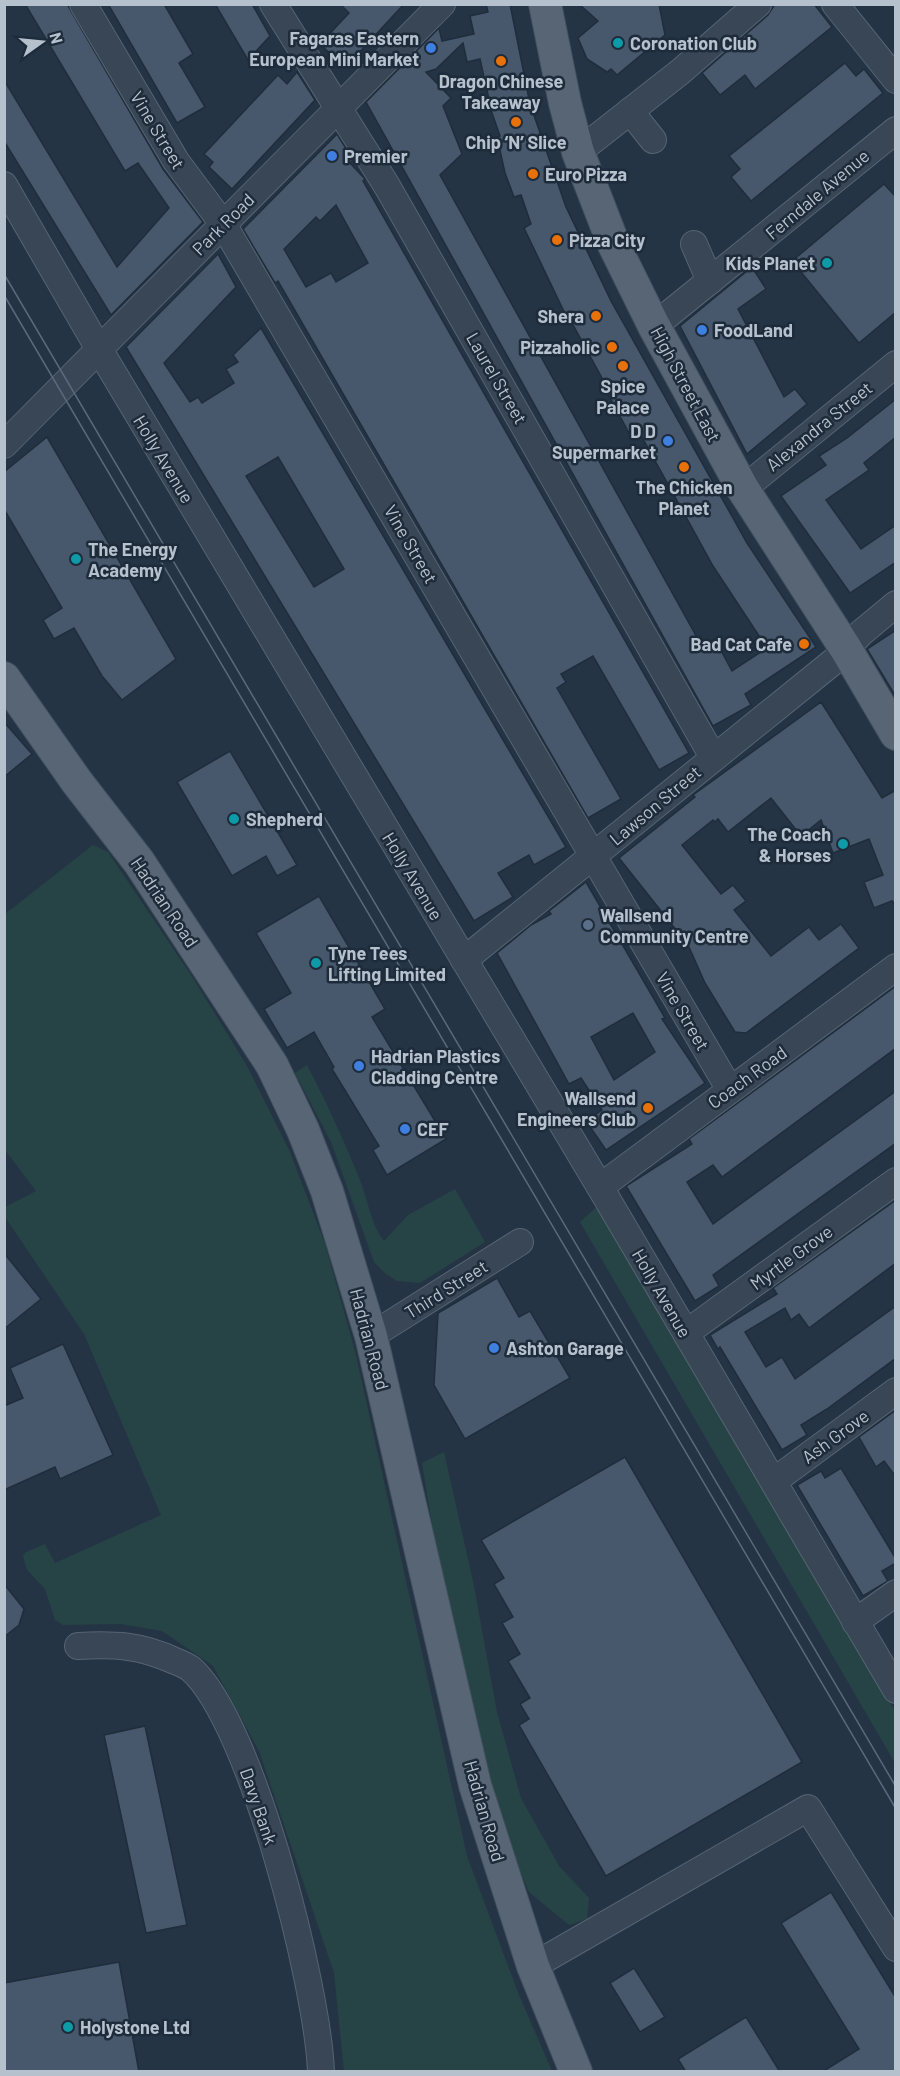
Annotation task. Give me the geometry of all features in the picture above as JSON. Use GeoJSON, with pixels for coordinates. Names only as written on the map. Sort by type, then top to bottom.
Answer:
{"type":"FeatureCollection","features":[{"type":"Feature","properties":{"kind":"main road","name":"High Street East"},"geometry":{"type":"LineString","coordinates":[[545,4],[565,103],[578,152],[614,245],[654,326],[743,489],[846,649],[896,734]]}},
{"type":"Feature","properties":{"kind":"main road","name":"Hadrian Road"},"geometry":{"type":"LineString","coordinates":[[4,678],[78,782],[139,862],[272,1065],[303,1130],[327,1191],[371,1336],[475,1785],[533,1966],[576,2072]]}},
{"type":"Feature","properties":{"kind":"street","name":"Vine Street"},"geometry":{"type":"LineString","coordinates":[[83,4],[176,160],[223,224],[730,1090]]}},
{"type":"Feature","properties":{"kind":"street","name":"Laurel Street"},"geometry":{"type":"LineString","coordinates":[[273,4],[393,196],[713,757]]}},
{"type":"Feature","properties":{"kind":"street","name":"Park Road"},"geometry":{"type":"LineString","coordinates":[[4,445],[442,4]]}},
{"type":"Feature","properties":{"kind":"street"},"geometry":{"type":"LineString","coordinates":[[578,152],[758,4]]}},
{"type":"Feature","properties":{"kind":"street"},"geometry":{"type":"LineString","coordinates":[[835,4],[896,80]]}},
{"type":"Feature","properties":{"kind":"street"},"geometry":{"type":"LineString","coordinates":[[630,111],[653,140]]}},
{"type":"Feature","properties":{"kind":"street","name":"Ferndale Avenue"},"geometry":{"type":"LineString","coordinates":[[654,326],[896,130]]}},
{"type":"Feature","properties":{"kind":"street","name":"Holly Avenue"},"geometry":{"type":"LineString","coordinates":[[4,185],[99,349],[600,1187],[896,1690]]}},
{"type":"Feature","properties":{"kind":"street"},"geometry":{"type":"LineString","coordinates":[[694,244],[710,281]]}},
{"type":"Feature","properties":{"kind":"street","name":"Alexandra Street"},"geometry":{"type":"LineString","coordinates":[[743,489],[896,364]]}},
{"type":"Feature","properties":{"kind":"street","name":"Lawson Street"},"geometry":{"type":"LineString","coordinates":[[464,960],[834,661],[896,604]]}},
{"type":"Feature","properties":{"kind":"street","name":"Coach Road"},"geometry":{"type":"LineString","coordinates":[[600,1187],[893,969]]}},
{"type":"Feature","properties":{"kind":"street","name":"Myrtle Grove"},"geometry":{"type":"LineString","coordinates":[[686,1334],[896,1181]]}},
{"type":"Feature","properties":{"kind":"street","name":"Third Street"},"geometry":{"type":"LineString","coordinates":[[371,1336],[520,1242]]}},
{"type":"Feature","properties":{"kind":"street","name":"Ash Grove"},"geometry":{"type":"LineString","coordinates":[[774,1481],[896,1391]]}},
{"type":"Feature","properties":{"kind":"street"},"geometry":{"type":"LineString","coordinates":[[855,1622],[896,1593]]}},
{"type":"Feature","properties":{"kind":"street","name":"Davy Bank"},"geometry":{"type":"LineString","coordinates":[[78,1646],[121,1644],[158,1653],[190,1668],[223,1710],[261,1803],[297,1937],[320,2047],[321,2072]]}},
{"type":"Feature","properties":{"kind":"street"},"geometry":{"type":"LineString","coordinates":[[533,1966],[808,1808],[896,1948]]}},
{"type":"Feature","properties":{"kind":"green space"},"geometry":{"type":"Polygon","coordinates":[[[93,845],[108,852],[193,978],[247,1066],[290,1152],[325,1244],[355,1351],[467,1856],[519,1995],[552,2071],[344,2071],[334,1973],[259,1751],[213,1666],[162,1631],[121,1624],[63,1625],[55,1620],[45,1589],[27,1570],[23,1556],[26,1552],[45,1544],[55,1563],[161,1515],[84,1334],[5,1217],[5,1207],[36,1191],[5,1150],[5,914],[93,845]]]}},
{"type":"Feature","properties":{"kind":"green space"},"geometry":{"type":"Polygon","coordinates":[[[307,1065],[341,1136],[360,1180],[376,1228],[384,1241],[408,1215],[455,1189],[485,1242],[420,1283],[397,1281],[386,1274],[374,1262],[331,1142],[295,1073],[307,1065]]]}},
{"type":"Feature","properties":{"kind":"green space"},"geometry":{"type":"Polygon","coordinates":[[[601,1203],[895,1711],[895,1763],[580,1222],[601,1203]]]}},
{"type":"Feature","properties":{"kind":"green space"},"geometry":{"type":"Polygon","coordinates":[[[444,1452],[473,1581],[497,1712],[521,1798],[559,1866],[589,1898],[587,1919],[569,1925],[529,1892],[496,1811],[451,1641],[422,1463],[444,1452]]]}},
{"type":"Feature","properties":{"kind":"building"},"geometry":{"type":"Polygon","coordinates":[[[25,4],[67,4],[163,169],[203,222],[111,315],[4,141],[4,80],[117,267],[169,208],[138,163],[125,171],[25,4]]]}},
{"type":"Feature","properties":{"kind":"building"},"geometry":{"type":"Polygon","coordinates":[[[108,4],[164,4],[193,54],[179,63],[205,107],[177,123],[108,4]]]}},
{"type":"Feature","properties":{"kind":"building"},"geometry":{"type":"Polygon","coordinates":[[[215,4],[252,4],[270,36],[248,60],[215,4]]]}},
{"type":"Feature","properties":{"kind":"building"},"geometry":{"type":"Polygon","coordinates":[[[340,4],[404,4],[345,68],[320,44],[349,13],[340,4]]]}},
{"type":"Feature","properties":{"kind":"building"},"geometry":{"type":"Polygon","coordinates":[[[486,4],[510,4],[530,104],[566,207],[611,301],[747,543],[816,647],[745,694],[751,705],[713,726],[366,102],[439,28],[442,41],[474,34],[470,16],[488,12],[486,4]],[[463,43],[436,69],[426,72],[451,98],[443,106],[462,154],[440,175],[704,650],[717,643],[732,671],[767,648],[713,566],[637,428],[629,433],[607,392],[609,391],[572,323],[570,324],[524,228],[531,224],[521,195],[514,197],[505,173],[497,137],[500,136],[492,113],[480,59],[467,62],[463,43]]]}},
{"type":"Feature","properties":{"kind":"building","name":"Coronation Club"},"geometry":{"type":"Polygon","coordinates":[[[579,4],[659,4],[665,35],[617,75],[611,69],[607,72],[587,59],[578,38],[598,21],[579,4]]]}},
{"type":"Feature","properties":{"kind":"building"},"geometry":{"type":"Polygon","coordinates":[[[775,4],[814,4],[832,27],[755,89],[745,75],[720,95],[702,73],[768,15],[775,4]]]}},
{"type":"Feature","properties":{"kind":"building"},"geometry":{"type":"Polygon","coordinates":[[[845,63],[856,76],[864,69],[883,93],[751,201],[731,177],[740,169],[729,156],[845,63]]]}},
{"type":"Feature","properties":{"kind":"building"},"geometry":{"type":"Polygon","coordinates":[[[297,72],[315,100],[232,189],[209,167],[213,162],[204,154],[278,75],[287,84],[297,72]]]}},
{"type":"Feature","properties":{"kind":"building"},"geometry":{"type":"Polygon","coordinates":[[[337,134],[353,160],[350,163],[365,179],[363,181],[689,753],[659,770],[593,656],[561,674],[566,682],[557,688],[621,799],[588,818],[278,281],[275,283],[243,229],[337,134]],[[336,205],[320,221],[316,217],[284,249],[306,287],[331,273],[336,282],[368,263],[336,205]]]}},
{"type":"Feature","properties":{"kind":"building","name":"Kids Planet"},"geometry":{"type":"Polygon","coordinates":[[[884,184],[896,197],[896,312],[859,343],[792,261],[884,184]]]}},
{"type":"Feature","properties":{"kind":"building"},"geometry":{"type":"Polygon","coordinates":[[[218,254],[236,287],[164,363],[190,402],[198,397],[202,403],[234,383],[226,369],[238,362],[233,355],[261,328],[566,847],[534,865],[529,855],[498,873],[513,897],[474,921],[126,347],[218,254]],[[278,457],[246,476],[314,587],[344,569],[278,457]]]}},
{"type":"Feature","properties":{"kind":"building"},"geometry":{"type":"Polygon","coordinates":[[[752,267],[766,289],[738,309],[784,397],[795,389],[807,404],[747,454],[680,326],[752,267]]]}},
{"type":"Feature","properties":{"kind":"building"},"geometry":{"type":"Polygon","coordinates":[[[896,399],[896,437],[864,463],[869,470],[826,500],[861,549],[896,525],[896,562],[850,593],[781,496],[826,465],[819,456],[847,438],[896,399]]]}},
{"type":"Feature","properties":{"kind":"building","name":"The Energy Academy"},"geometry":{"type":"Polygon","coordinates":[[[47,437],[176,659],[122,700],[102,676],[74,628],[54,639],[43,620],[62,608],[4,509],[4,472],[47,437]]]}},
{"type":"Feature","properties":{"kind":"building"},"geometry":{"type":"Polygon","coordinates":[[[896,630],[896,697],[867,649],[896,630]]]}},
{"type":"Feature","properties":{"kind":"building"},"geometry":{"type":"Polygon","coordinates":[[[821,702],[882,798],[896,790],[896,905],[892,901],[874,908],[864,882],[883,875],[869,839],[833,853],[821,820],[801,836],[771,798],[728,832],[718,819],[715,822],[713,820],[682,845],[721,894],[733,885],[746,901],[734,910],[771,956],[809,927],[819,940],[841,924],[859,948],[746,1033],[735,1032],[705,983],[688,945],[619,858],[695,797],[693,795],[821,702]]]}},
{"type":"Feature","properties":{"kind":"building"},"geometry":{"type":"Polygon","coordinates":[[[4,722],[32,754],[4,777],[4,722]]]}},
{"type":"Feature","properties":{"kind":"building","name":"Shepherd"},"geometry":{"type":"Polygon","coordinates":[[[230,751],[297,865],[277,876],[266,856],[232,876],[177,782],[230,751]]]}},
{"type":"Feature","properties":{"kind":"building"},"geometry":{"type":"Polygon","coordinates":[[[586,882],[665,1018],[662,1019],[705,1083],[606,1150],[586,1121],[602,1110],[581,1078],[569,1084],[497,953],[531,925],[551,914],[549,911],[586,882]],[[633,1013],[591,1037],[614,1080],[655,1052],[633,1013]]]}},
{"type":"Feature","properties":{"kind":"building"},"geometry":{"type":"Polygon","coordinates":[[[319,896],[385,1009],[372,1017],[446,1139],[387,1175],[373,1150],[379,1146],[332,1069],[334,1067],[314,1032],[287,1048],[264,1009],[291,993],[256,933],[319,896]]]}},
{"type":"Feature","properties":{"kind":"building"},"geometry":{"type":"Polygon","coordinates":[[[896,986],[896,1048],[722,1177],[713,1165],[687,1182],[713,1224],[896,1091],[896,1143],[713,1275],[719,1286],[695,1301],[626,1186],[692,1144],[689,1139],[896,986]]]}},
{"type":"Feature","properties":{"kind":"building"},"geometry":{"type":"Polygon","coordinates":[[[896,1200],[896,1263],[809,1328],[799,1314],[791,1320],[785,1308],[745,1332],[766,1367],[782,1357],[795,1379],[896,1306],[896,1358],[827,1409],[801,1425],[807,1435],[782,1450],[720,1347],[718,1349],[710,1335],[777,1294],[773,1288],[896,1200]]]}},
{"type":"Feature","properties":{"kind":"building"},"geometry":{"type":"Polygon","coordinates":[[[4,1253],[41,1299],[4,1329],[4,1253]]]}},
{"type":"Feature","properties":{"kind":"building","name":"Ashton Garage"},"geometry":{"type":"Polygon","coordinates":[[[497,1278],[519,1317],[530,1311],[570,1378],[465,1439],[434,1385],[438,1313],[497,1278]]]}},
{"type":"Feature","properties":{"kind":"building"},"geometry":{"type":"Polygon","coordinates":[[[63,1344],[113,1455],[60,1479],[55,1467],[4,1490],[4,1406],[23,1398],[10,1368],[63,1344]]]}},
{"type":"Feature","properties":{"kind":"building"},"geometry":{"type":"Polygon","coordinates":[[[896,1410],[896,1477],[884,1461],[876,1467],[859,1437],[896,1410]]]}},
{"type":"Feature","properties":{"kind":"building"},"geometry":{"type":"Polygon","coordinates":[[[625,1457],[802,1762],[606,1876],[519,1725],[529,1719],[520,1704],[530,1698],[508,1661],[520,1654],[502,1623],[513,1617],[494,1584],[504,1578],[481,1540],[625,1457]]]}},
{"type":"Feature","properties":{"kind":"building"},"geometry":{"type":"Polygon","coordinates":[[[841,1468],[896,1559],[896,1563],[882,1571],[888,1581],[863,1596],[797,1485],[821,1471],[825,1478],[841,1468]]]}},
{"type":"Feature","properties":{"kind":"building"},"geometry":{"type":"Polygon","coordinates":[[[4,1584],[24,1609],[19,1625],[4,1637],[4,1584]]]}},
{"type":"Feature","properties":{"kind":"building"},"geometry":{"type":"Polygon","coordinates":[[[145,1726],[187,1925],[146,1933],[104,1735],[145,1726]]]}},
{"type":"Feature","properties":{"kind":"building"},"geometry":{"type":"Polygon","coordinates":[[[831,1892],[896,1998],[896,2072],[822,2072],[859,2049],[781,1923],[831,1892]]]}},
{"type":"Feature","properties":{"kind":"building","name":"Holystone Ltd"},"geometry":{"type":"Polygon","coordinates":[[[119,1962],[139,2072],[4,2072],[4,1983],[119,1962]]]}},
{"type":"Feature","properties":{"kind":"building"},"geometry":{"type":"Polygon","coordinates":[[[634,1968],[665,2017],[640,2032],[610,1983],[634,1968]]]}},
{"type":"Feature","properties":{"kind":"building"},"geometry":{"type":"Polygon","coordinates":[[[746,2017],[780,2072],[686,2072],[678,2059],[746,2017]]]}},
{"type":"Feature","properties":{"kind":"tram line"},"geometry":{"type":"LineString","coordinates":[[4,274],[896,1787]]}},
{"type":"Feature","properties":{"kind":"tram line"},"geometry":{"type":"LineString","coordinates":[[4,295],[896,1809]]}},
{"type":"Feature","properties":{"kind":"place","name":"Coronation Club"},"geometry":{"type":"Point","coordinates":[618,43]}},
{"type":"Feature","properties":{"kind":"place","name":"Fagaras Eastern European Mini Market"},"geometry":{"type":"Point","coordinates":[431,48]}},
{"type":"Feature","properties":{"kind":"place","name":"Dragon Chinese Takeaway"},"geometry":{"type":"Point","coordinates":[501,61]}},
{"type":"Feature","properties":{"kind":"place","name":"Chip ‘N’ Slice"},"geometry":{"type":"Point","coordinates":[516,122]}},
{"type":"Feature","properties":{"kind":"place","name":"Premier"},"geometry":{"type":"Point","coordinates":[332,156]}},
{"type":"Feature","properties":{"kind":"place","name":"Euro Pizza"},"geometry":{"type":"Point","coordinates":[533,174]}},
{"type":"Feature","properties":{"kind":"place","name":"Pizza City"},"geometry":{"type":"Point","coordinates":[557,240]}},
{"type":"Feature","properties":{"kind":"place","name":"Kids Planet"},"geometry":{"type":"Point","coordinates":[827,263]}},
{"type":"Feature","properties":{"kind":"place","name":"Shera"},"geometry":{"type":"Point","coordinates":[596,316]}},
{"type":"Feature","properties":{"kind":"place","name":"FoodLand"},"geometry":{"type":"Point","coordinates":[702,330]}},
{"type":"Feature","properties":{"kind":"place","name":"Pizzaholic"},"geometry":{"type":"Point","coordinates":[612,347]}},
{"type":"Feature","properties":{"kind":"place","name":"Spice Palace"},"geometry":{"type":"Point","coordinates":[623,366]}},
{"type":"Feature","properties":{"kind":"place","name":"D D Supermarket"},"geometry":{"type":"Point","coordinates":[668,441]}},
{"type":"Feature","properties":{"kind":"place","name":"The Chicken Planet"},"geometry":{"type":"Point","coordinates":[684,467]}},
{"type":"Feature","properties":{"kind":"place","name":"The Energy Academy"},"geometry":{"type":"Point","coordinates":[76,559]}},
{"type":"Feature","properties":{"kind":"place","name":"Bad Cat Cafe"},"geometry":{"type":"Point","coordinates":[804,644]}},
{"type":"Feature","properties":{"kind":"place","name":"Shepherd"},"geometry":{"type":"Point","coordinates":[234,819]}},
{"type":"Feature","properties":{"kind":"place","name":"The Coach & Horses"},"geometry":{"type":"Point","coordinates":[843,844]}},
{"type":"Feature","properties":{"kind":"place","name":"Wallsend Community Centre"},"geometry":{"type":"Point","coordinates":[588,925]}},
{"type":"Feature","properties":{"kind":"place","name":"Tyne Tees Lifting Limited"},"geometry":{"type":"Point","coordinates":[316,963]}},
{"type":"Feature","properties":{"kind":"place","name":"Hadrian Plastics Cladding Centre"},"geometry":{"type":"Point","coordinates":[359,1066]}},
{"type":"Feature","properties":{"kind":"place","name":"Wallsend Engineers Club"},"geometry":{"type":"Point","coordinates":[648,1108]}},
{"type":"Feature","properties":{"kind":"place","name":"CEF"},"geometry":{"type":"Point","coordinates":[405,1129]}},
{"type":"Feature","properties":{"kind":"place","name":"Ashton Garage"},"geometry":{"type":"Point","coordinates":[494,1348]}},
{"type":"Feature","properties":{"kind":"place","name":"Holystone Ltd"},"geometry":{"type":"Point","coordinates":[68,2027]}}]}
